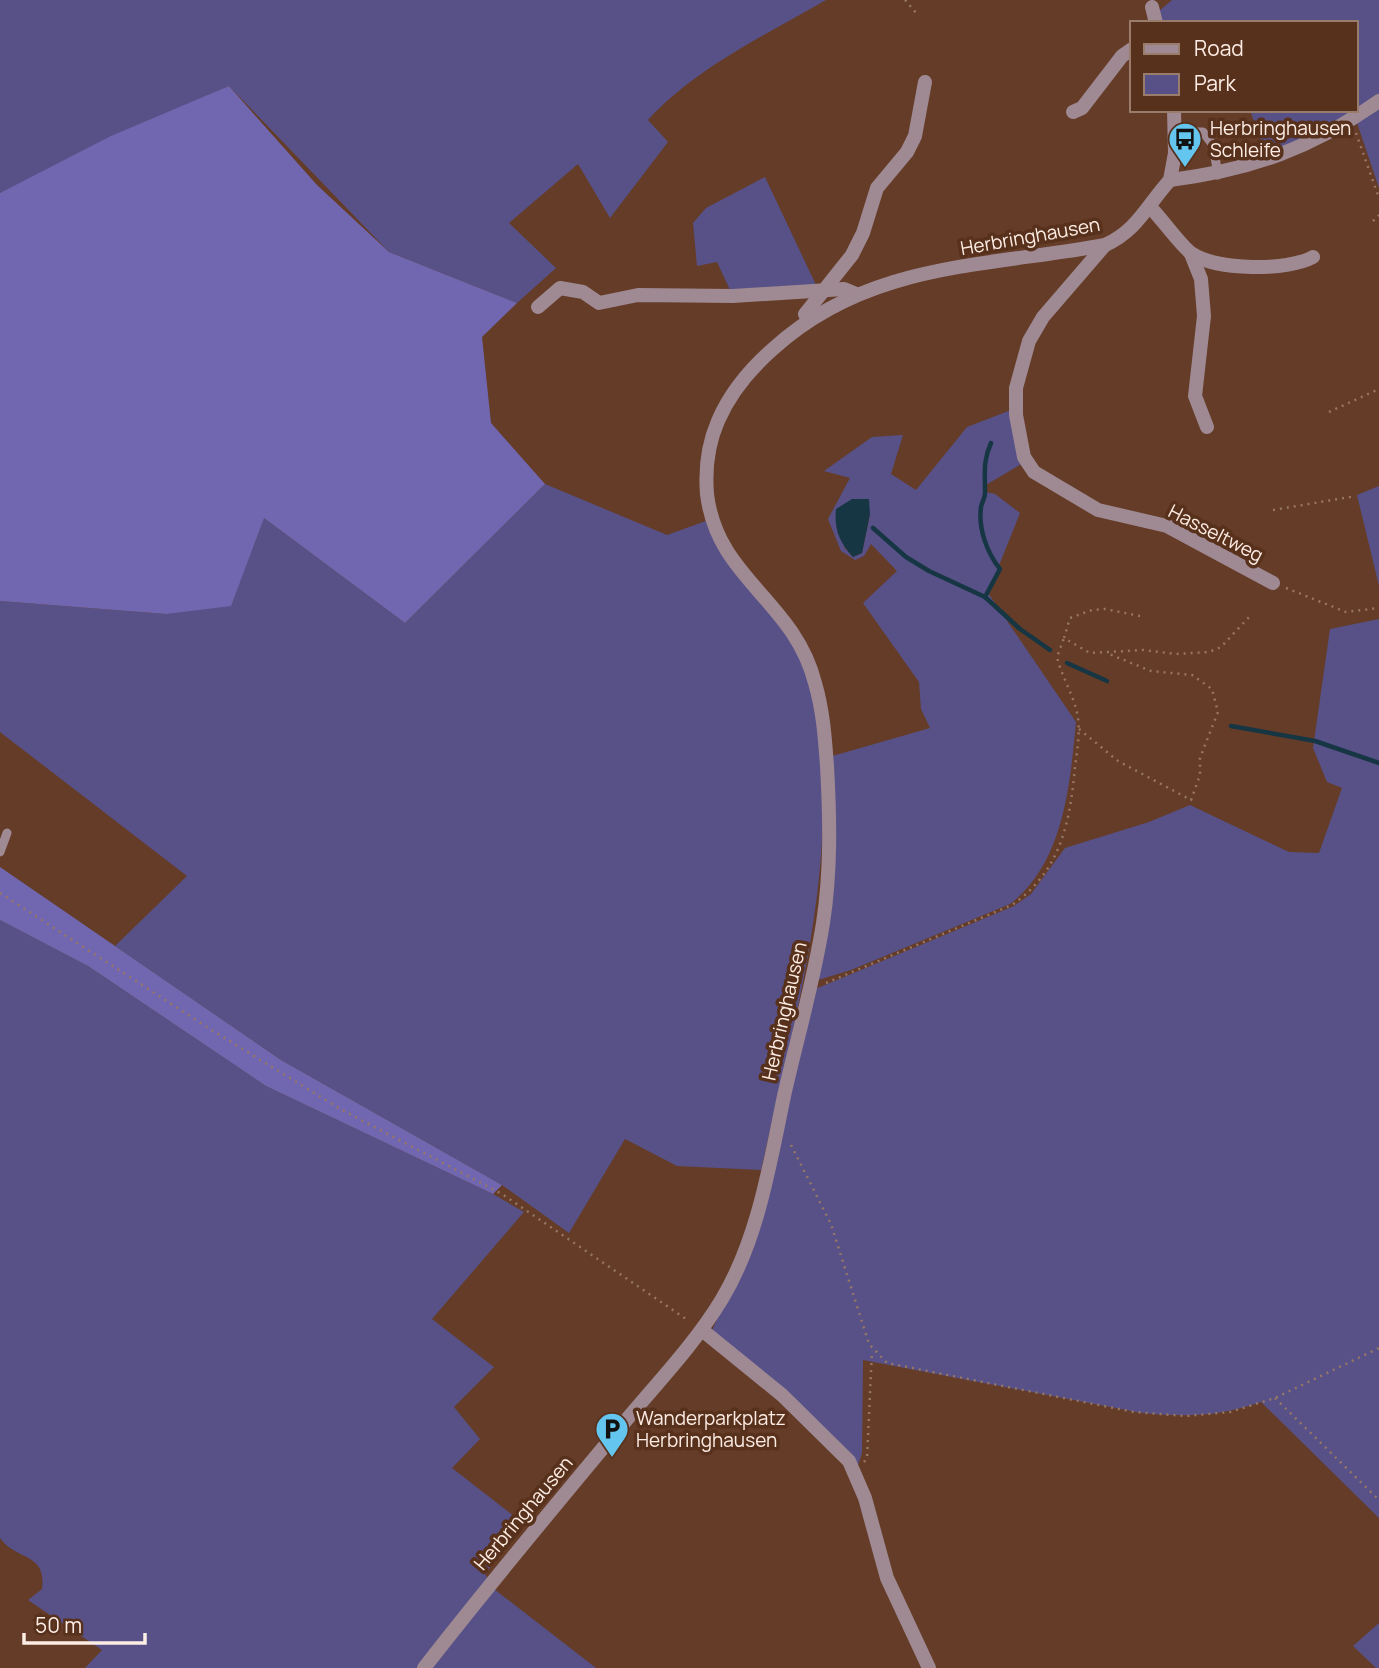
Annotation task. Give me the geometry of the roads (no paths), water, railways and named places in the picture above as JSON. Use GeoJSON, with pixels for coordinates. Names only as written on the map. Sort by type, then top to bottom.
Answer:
{"type":"FeatureCollection","features":[{"type":"Feature","properties":{"kind":"street"},"geometry":{"type":"LineString","coordinates":[[1152,7],[1156,21]]}},
{"type":"Feature","properties":{"kind":"street"},"geometry":{"type":"LineString","coordinates":[[1073,111],[1082,107],[1130,50]]}},
{"type":"Feature","properties":{"kind":"street","name":"Herbringhausen"},"geometry":{"type":"LineString","coordinates":[[808,320],[805,314],[821,290],[852,256],[863,233],[877,188],[907,152],[915,136],[925,82]]}},
{"type":"Feature","properties":{"kind":"street"},"geometry":{"type":"LineString","coordinates":[[1174,112],[1176,132],[1170,180],[1218,175],[1282,155],[1352,120],[1379,101]]}},
{"type":"Feature","properties":{"kind":"street","name":"Herbringhausen"},"geometry":{"type":"LineString","coordinates":[[424,1668],[494,1578],[702,1330],[728,1287],[748,1241],[777,1131],[822,927],[830,846],[824,726],[810,665],[791,626],[725,552],[710,519],[705,476],[718,421],[739,385],[764,357],[808,320],[856,294],[888,282],[951,269],[1105,245],[1123,235],[1151,208],[1170,180]]}},
{"type":"Feature","properties":{"kind":"street"},"geometry":{"type":"LineString","coordinates":[[1151,208],[1191,254],[1201,279],[1204,316],[1195,396],[1207,427]]}},
{"type":"Feature","properties":{"kind":"street","name":"Hasseltweg"},"geometry":{"type":"LineString","coordinates":[[1105,245],[1043,317],[1029,341],[1016,388],[1016,415],[1024,457],[1034,472],[1098,510],[1167,526],[1273,583]]}},
{"type":"Feature","properties":{"kind":"street"},"geometry":{"type":"LineString","coordinates":[[1191,254],[1216,261],[1276,267],[1299,264],[1313,257]]}},
{"type":"Feature","properties":{"kind":"street","name":"Herbringhausen"},"geometry":{"type":"LineString","coordinates":[[538,307],[560,288],[583,292],[599,303],[638,295],[733,296],[844,289],[856,294]]}},
{"type":"Feature","properties":{"kind":"street"},"geometry":{"type":"LineString","coordinates":[[702,1330],[790,1403],[838,1449],[856,1473],[887,1578],[929,1668]]}},
{"type":"Feature","properties":{"kind":"lane"},"geometry":{"type":"LineString","coordinates":[[1176,132],[1203,132],[1213,145],[1218,175]]}},
{"type":"Feature","properties":{"kind":"lane"},"geometry":{"type":"LineString","coordinates":[[0,852],[8,834]]}},
{"type":"Feature","properties":{"kind":"water"},"geometry":{"type":"Polygon","coordinates":[[[852,499],[869,499],[870,514],[862,553],[853,557],[838,535],[836,516],[836,509],[852,499]]]}},
{"type":"Feature","properties":{"kind":"waterway"},"geometry":{"type":"LineString","coordinates":[[985,597],[1000,569],[987,548],[981,523],[986,461],[991,443]]}},
{"type":"Feature","properties":{"kind":"waterway"},"geometry":{"type":"LineString","coordinates":[[873,528],[906,557],[929,571],[985,597],[1020,629],[1050,650]]}},
{"type":"Feature","properties":{"kind":"waterway"},"geometry":{"type":"LineString","coordinates":[[1067,663],[1107,681]]}},
{"type":"Feature","properties":{"kind":"waterway"},"geometry":{"type":"LineString","coordinates":[[1231,726],[1315,741],[1379,763]]}},
{"type":"Feature","properties":{"kind":"place","name":"Herbringhausen Schleife"},"geometry":{"type":"Point","coordinates":[1185,169]}},
{"type":"Feature","properties":{"kind":"place","name":"Wanderparkplatz Herbringhausen"},"geometry":{"type":"Point","coordinates":[612,1459]}}]}
